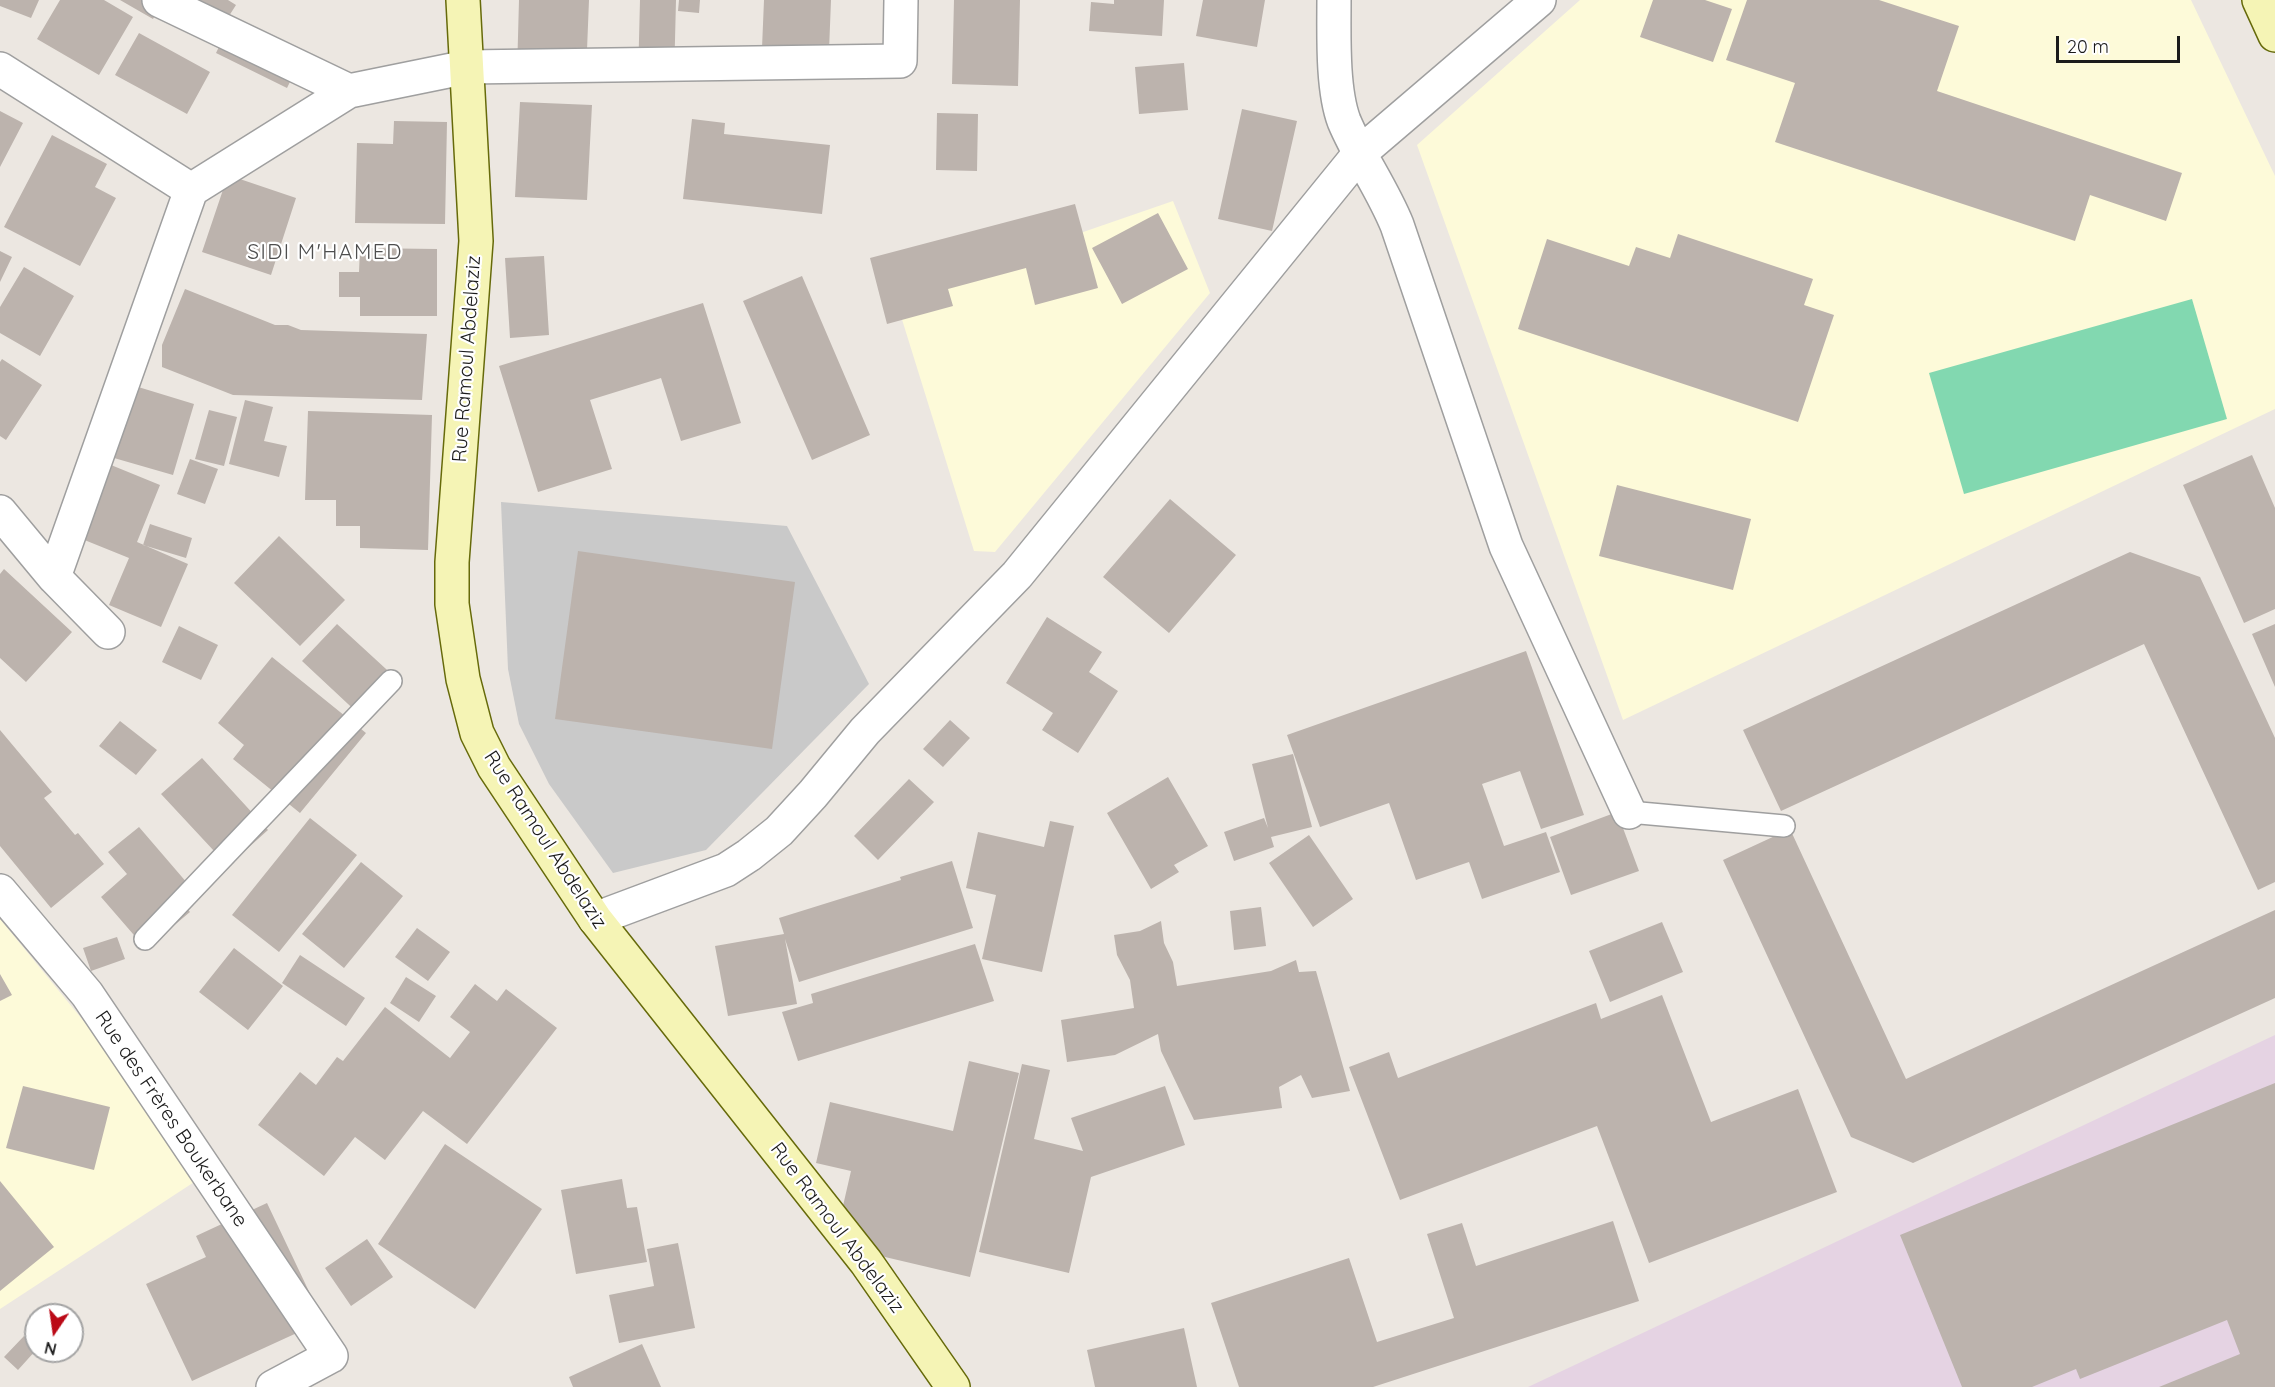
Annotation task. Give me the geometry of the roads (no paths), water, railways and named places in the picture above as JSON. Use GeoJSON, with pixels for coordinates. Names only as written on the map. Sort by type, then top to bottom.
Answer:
{"type":"FeatureCollection","features":[{"type":"Feature","properties":{"kind":"street"},"geometry":{"type":"LineString","coordinates":[[159,0],[349,91]]}},
{"type":"Feature","properties":{"kind":"street","name":"Rue Ramoul Abdelaziz"},"geometry":{"type":"LineString","coordinates":[[463,0],[476,241],[452,562],[452,604],[463,679],[477,733],[494,767],[595,919],[866,1262],[953,1387]]}},
{"type":"Feature","properties":{"kind":"street"},"geometry":{"type":"LineString","coordinates":[[54,577],[190,190],[349,91],[467,67],[900,61],[901,0]]}},
{"type":"Feature","properties":{"kind":"street"},"geometry":{"type":"LineString","coordinates":[[1334,0],[1338,95],[1344,119],[1397,225],[1506,546],[1629,812]]}},
{"type":"Feature","properties":{"kind":"street"},"geometry":{"type":"LineString","coordinates":[[595,919],[726,870],[779,831],[865,731],[1017,576],[1360,153],[1539,0]]}},
{"type":"Feature","properties":{"kind":"street"},"geometry":{"type":"LineString","coordinates":[[2259,0],[2275,35]]}},
{"type":"Feature","properties":{"kind":"street"},"geometry":{"type":"LineString","coordinates":[[0,69],[190,190]]}},
{"type":"Feature","properties":{"kind":"street"},"geometry":{"type":"LineString","coordinates":[[0,512],[54,577],[108,632]]}},
{"type":"Feature","properties":{"kind":"street","name":"Rue des Frères Boukerbane"},"geometry":{"type":"LineString","coordinates":[[0,891],[87,994],[331,1356],[273,1387]]}},
{"type":"Feature","properties":{"kind":"lane"},"geometry":{"type":"LineString","coordinates":[[145,939],[391,681]]}},
{"type":"Feature","properties":{"kind":"lane"},"geometry":{"type":"LineString","coordinates":[[1629,812],[1784,826]]}},
{"type":"Feature","properties":{"kind":"district","name":"SIDI M'HAMED"},"geometry":{"type":"Point","coordinates":[325,253]}}]}
